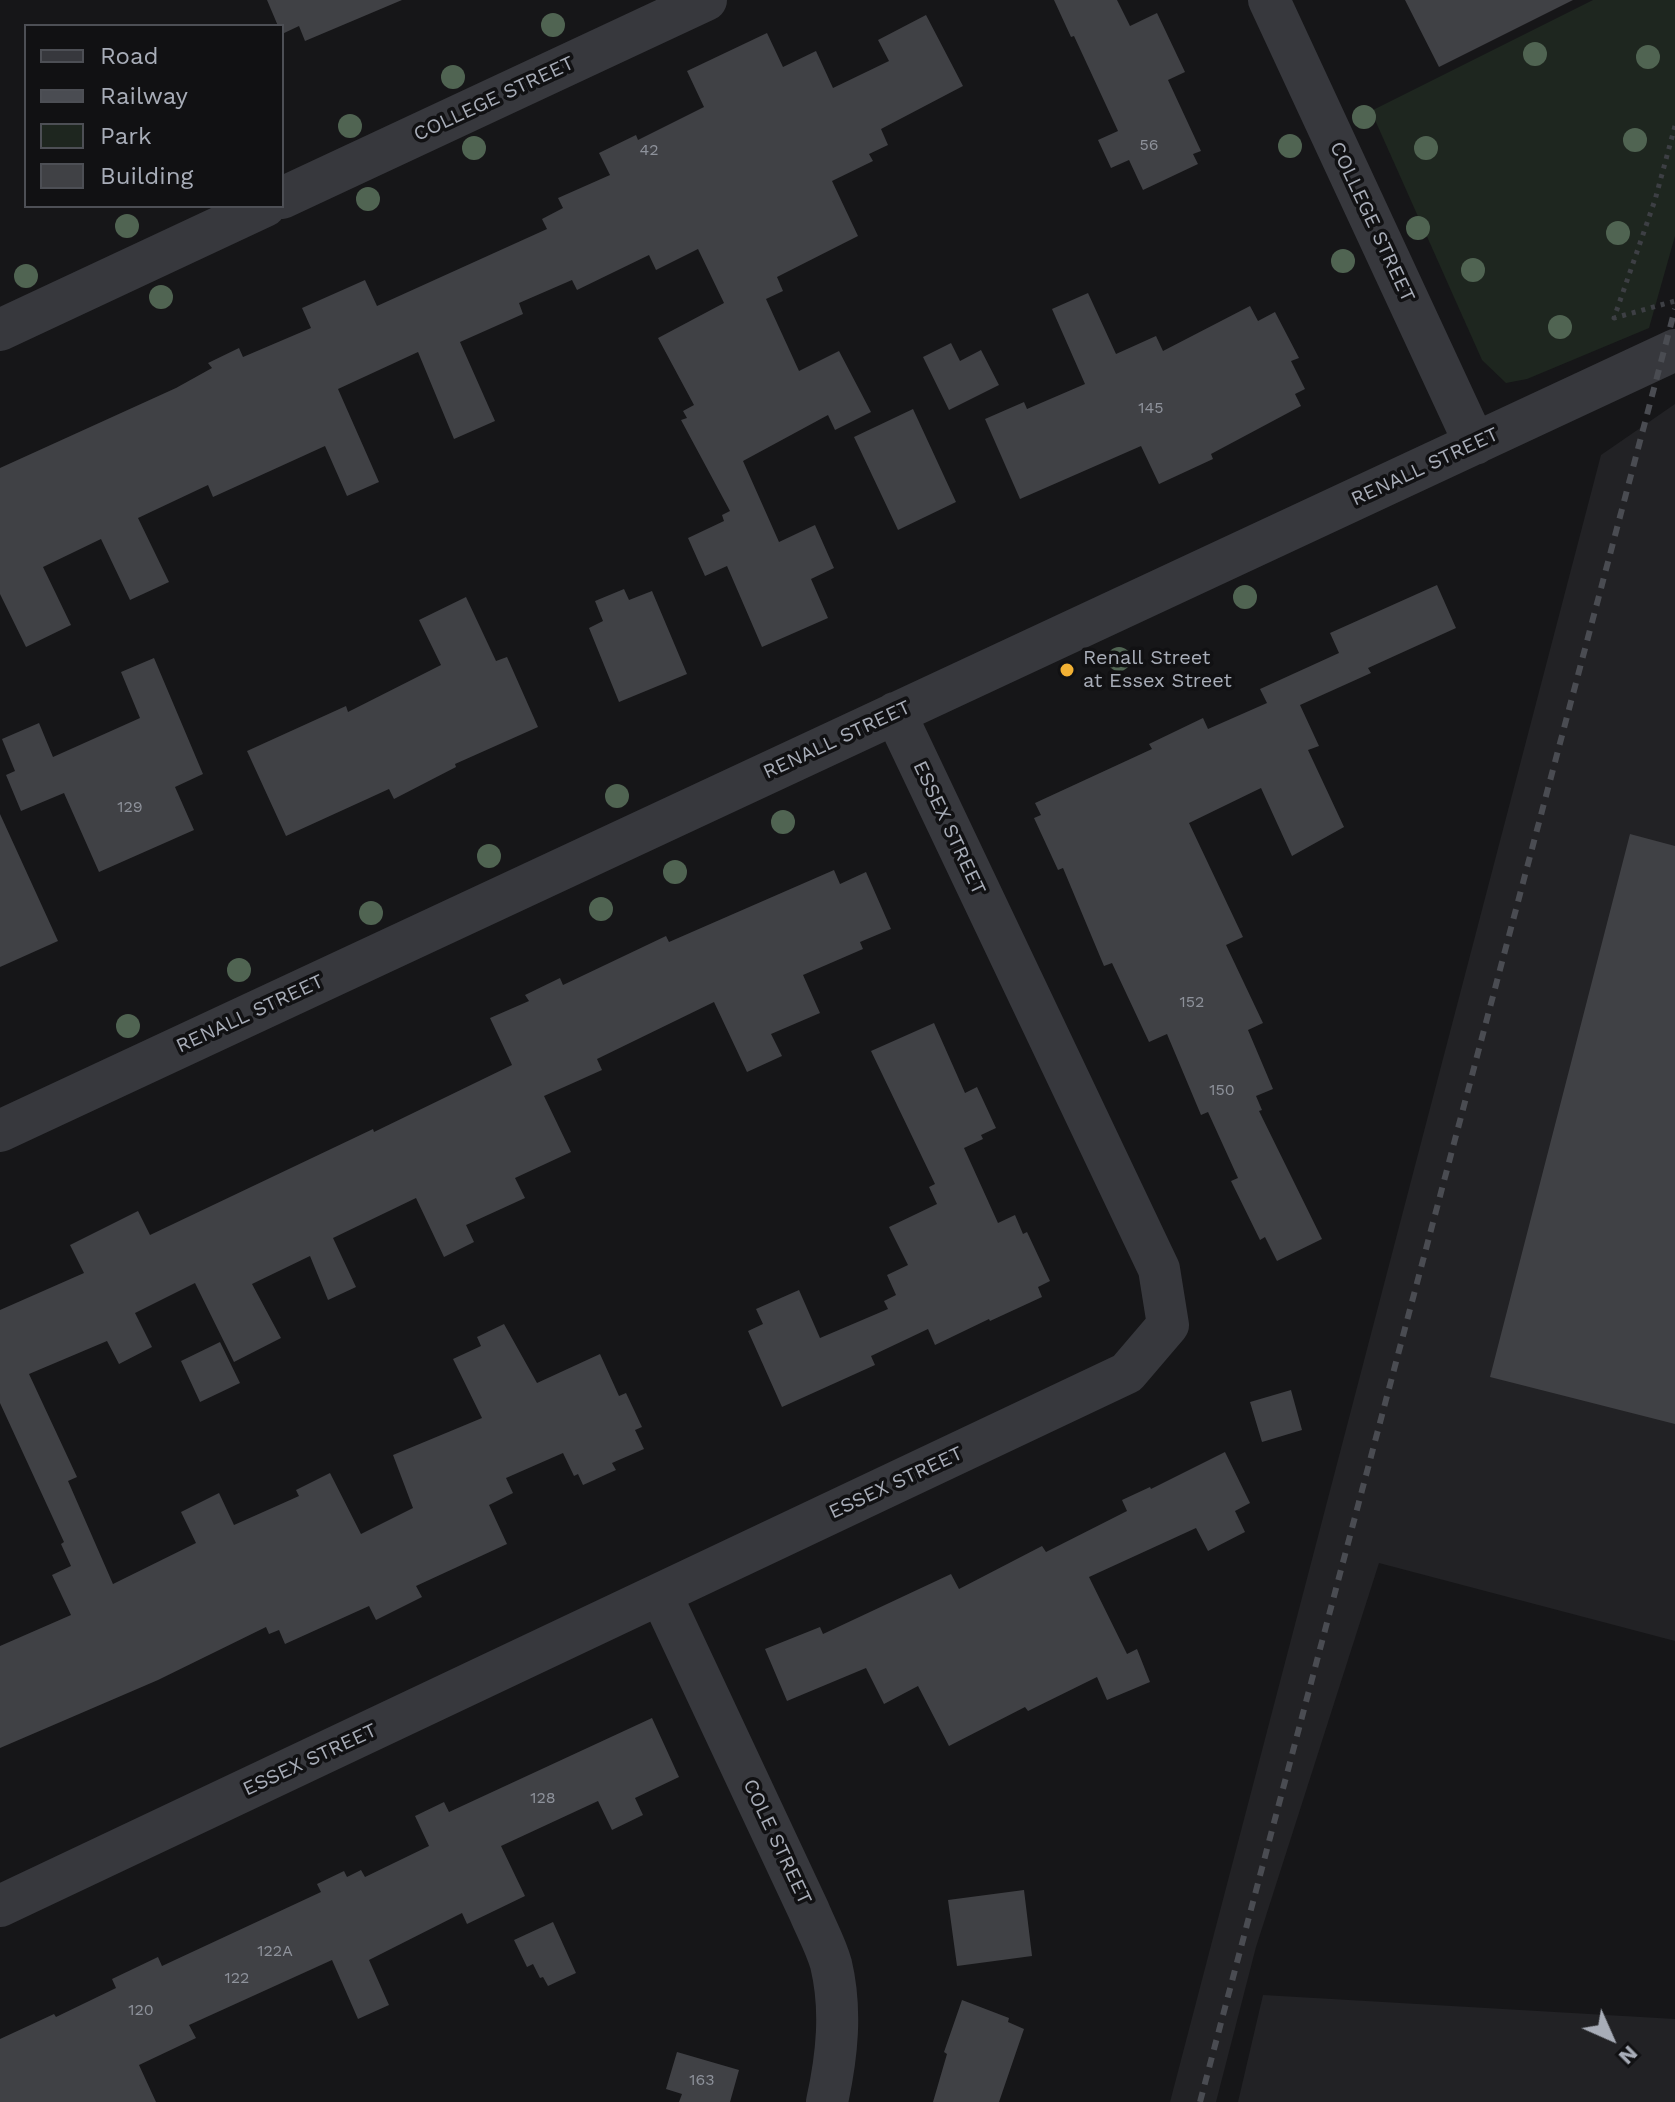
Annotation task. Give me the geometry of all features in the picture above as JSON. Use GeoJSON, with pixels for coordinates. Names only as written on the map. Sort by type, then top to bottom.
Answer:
{"type":"FeatureCollection","features":[{"type":"Feature","properties":{"kind":"street","name":"COLLEGE STREET"},"geometry":{"type":"LineString","coordinates":[[284,197],[706,0]]}},
{"type":"Feature","properties":{"kind":"street","name":"COLLEGE STREET"},"geometry":{"type":"LineString","coordinates":[[1269,0],[1475,444]]}},
{"type":"Feature","properties":{"kind":"street"},"geometry":{"type":"LineString","coordinates":[[0,330],[261,208]]}},
{"type":"Feature","properties":{"kind":"street","name":"RENALL STREET"},"geometry":{"type":"LineString","coordinates":[[0,1131],[1675,350]]}},
{"type":"Feature","properties":{"kind":"street","name":"ESSEX STREET"},"geometry":{"type":"LineString","coordinates":[[0,1906],[1127,1373],[1168,1325],[1159,1269],[895,713]]}},
{"type":"Feature","properties":{"kind":"street","name":"COLE STREET"},"geometry":{"type":"LineString","coordinates":[[661,1595],[830,1962],[837,2003],[837,2044],[827,2102]]}},
{"type":"Feature","properties":{"kind":"path"},"geometry":{"type":"LineString","coordinates":[[1675,126],[1655,200],[1614,318],[1675,301]]}},
{"type":"Feature","properties":{"kind":"shaded area"},"geometry":{"type":"Polygon","coordinates":[[[1675,404],[1675,1641],[1379,1563],[1256,1947],[1216,2102],[1170,2102],[1601,455],[1675,404]]]}},
{"type":"Feature","properties":{"kind":"shaded area"},"geometry":{"type":"Polygon","coordinates":[[[1263,1995],[1675,2019],[1675,2102],[1238,2102],[1263,1995]]]}},
{"type":"Feature","properties":{"kind":"green space"},"geometry":{"type":"Polygon","coordinates":[[[1593,0],[1675,0],[1675,236],[1649,328],[1527,379],[1506,383],[1482,360],[1371,111],[1593,0]]]}},
{"type":"Feature","properties":{"kind":"building"},"geometry":{"type":"Polygon","coordinates":[[[267,0],[402,0],[305,41],[299,26],[284,33],[284,24],[277,24],[267,0]]]}},
{"type":"Feature","properties":{"kind":"building"},"geometry":{"type":"Polygon","coordinates":[[[1054,0],[1117,0],[1130,26],[1157,13],[1185,72],[1168,80],[1201,151],[1193,154],[1198,164],[1143,190],[1129,160],[1111,168],[1098,140],[1118,131],[1054,0]]]}},
{"type":"Feature","properties":{"kind":"building"},"geometry":{"type":"Polygon","coordinates":[[[1405,0],[1573,0],[1439,67],[1405,0]]]}},
{"type":"Feature","properties":{"kind":"building"},"geometry":{"type":"Polygon","coordinates":[[[926,15],[963,86],[881,129],[888,145],[869,154],[873,161],[832,181],[858,236],[777,277],[783,291],[766,299],[799,371],[839,351],[871,412],[835,430],[828,415],[743,461],[779,542],[815,525],[834,568],[811,579],[828,618],[762,647],[727,566],[705,576],[688,538],[724,521],[722,515],[730,511],[681,420],[687,418],[683,411],[694,405],[658,338],[724,303],[698,249],[656,270],[649,255],[577,290],[572,280],[519,303],[523,314],[460,342],[495,421],[454,439],[418,352],[338,389],[379,482],[347,496],[325,446],[213,497],[208,485],[138,518],[169,582],[130,600],[101,539],[43,567],[71,625],[26,647],[0,594],[0,468],[176,388],[212,368],[208,363],[239,348],[243,357],[311,328],[302,308],[365,280],[377,306],[547,229],[542,219],[563,208],[558,198],[610,175],[599,153],[636,135],[638,140],[704,107],[687,71],[767,33],[783,67],[816,51],[833,88],[889,61],[878,40],[926,15]]]}},
{"type":"Feature","properties":{"kind":"building"},"geometry":{"type":"Polygon","coordinates":[[[1088,293],[1116,354],[1156,336],[1163,351],[1250,306],[1258,321],[1275,312],[1299,358],[1291,361],[1305,389],[1295,394],[1301,406],[1211,454],[1213,459],[1159,484],[1141,446],[1020,499],[985,419],[1024,402],[1027,409],[1085,384],[1052,309],[1088,293]]]}},
{"type":"Feature","properties":{"kind":"building"},"geometry":{"type":"Polygon","coordinates":[[[951,343],[960,361],[981,350],[999,385],[949,410],[923,357],[951,343]]]}},
{"type":"Feature","properties":{"kind":"building"},"geometry":{"type":"Polygon","coordinates":[[[913,409],[956,502],[898,530],[854,437],[913,409]]]}},
{"type":"Feature","properties":{"kind":"building"},"geometry":{"type":"Polygon","coordinates":[[[1437,585],[1456,628],[1368,668],[1371,673],[1300,705],[1319,746],[1308,750],[1344,827],[1292,856],[1261,788],[1189,823],[1243,937],[1226,945],[1263,1023],[1248,1030],[1273,1089],[1256,1096],[1262,1110],[1259,1111],[1322,1239],[1277,1261],[1265,1237],[1260,1240],[1231,1181],[1238,1178],[1208,1112],[1201,1115],[1167,1034],[1149,1042],[1112,963],[1104,966],[1063,868],[1058,870],[1034,818],[1041,815],[1035,803],[1152,749],[1149,744],[1203,718],[1208,729],[1267,703],[1260,689],[1339,653],[1330,633],[1437,585]]]}},
{"type":"Feature","properties":{"kind":"building"},"geometry":{"type":"Polygon","coordinates":[[[624,589],[629,600],[652,591],[687,674],[619,702],[589,628],[603,621],[595,601],[624,589]]]}},
{"type":"Feature","properties":{"kind":"building"},"geometry":{"type":"Polygon","coordinates":[[[466,597],[496,661],[507,657],[538,727],[455,764],[456,767],[394,799],[389,789],[286,836],[247,751],[346,706],[348,712],[441,665],[419,620],[466,597]]]}},
{"type":"Feature","properties":{"kind":"building"},"geometry":{"type":"Polygon","coordinates":[[[154,658],[203,774],[175,787],[194,830],[99,872],[64,793],[21,811],[6,775],[15,771],[2,739],[39,723],[53,757],[140,718],[121,672],[154,658]]]}},
{"type":"Feature","properties":{"kind":"building"},"geometry":{"type":"Polygon","coordinates":[[[0,814],[58,941],[0,967],[0,814]]]}},
{"type":"Feature","properties":{"kind":"building"},"geometry":{"type":"Polygon","coordinates":[[[1630,834],[1675,846],[1675,1424],[1490,1377],[1630,834]]]}},
{"type":"Feature","properties":{"kind":"building"},"geometry":{"type":"Polygon","coordinates":[[[834,870],[840,884],[866,872],[891,929],[860,942],[863,949],[803,975],[820,1013],[771,1034],[782,1056],[747,1072],[714,1002],[597,1059],[602,1070],[544,1096],[571,1152],[515,1178],[525,1198],[466,1225],[474,1242],[444,1257],[416,1198],[333,1238],[356,1287],[328,1300],[310,1256],[252,1284],[281,1338],[234,1362],[195,1283],[135,1313],[152,1347],[119,1364],[107,1341],[29,1374],[77,1477],[68,1481],[113,1584],[196,1543],[181,1512],[219,1493],[234,1525],[299,1496],[296,1490],[330,1473],[361,1534],[413,1508],[393,1455],[482,1418],[453,1359],[481,1346],[477,1337],[504,1324],[537,1383],[600,1354],[619,1396],[626,1393],[642,1427],[635,1430],[644,1449],[612,1463],[616,1470],[583,1485],[578,1474],[574,1476],[563,1453],[506,1478],[513,1493],[489,1505],[507,1544],[416,1586],[422,1597],[376,1620],[369,1606],[285,1644],[279,1630],[269,1634],[266,1627],[158,1680],[0,1748],[0,1646],[71,1615],[52,1575],[71,1566],[61,1544],[64,1542],[0,1403],[0,1310],[84,1273],[70,1245],[138,1211],[150,1235],[512,1065],[490,1018],[529,1001],[525,995],[560,978],[563,985],[666,936],[669,942],[834,870]]]}},
{"type":"Feature","properties":{"kind":"building"},"geometry":{"type":"Polygon","coordinates":[[[934,1023],[965,1093],[977,1087],[996,1128],[981,1135],[983,1139],[964,1148],[998,1223],[1015,1215],[1023,1234],[1027,1232],[1050,1281],[1038,1287],[1042,1297],[935,1345],[928,1329],[871,1356],[875,1365],[782,1407],[748,1331],[763,1324],[756,1309],[799,1290],[820,1338],[888,1309],[884,1301],[896,1295],[887,1275],[908,1265],[889,1227],[937,1204],[929,1187],[935,1184],[871,1051],[934,1023]]]}},
{"type":"Feature","properties":{"kind":"building"},"geometry":{"type":"Polygon","coordinates":[[[220,1342],[240,1383],[200,1402],[181,1361],[220,1342]]]}},
{"type":"Feature","properties":{"kind":"building"},"geometry":{"type":"Polygon","coordinates":[[[1291,1390],[1302,1430],[1262,1442],[1250,1402],[1291,1390]]]}},
{"type":"Feature","properties":{"kind":"building"},"geometry":{"type":"Polygon","coordinates":[[[1225,1452],[1250,1503],[1235,1511],[1245,1532],[1208,1551],[1196,1528],[1089,1577],[1127,1654],[1137,1649],[1150,1682],[1107,1700],[1097,1677],[1028,1711],[1025,1707],[949,1746],[918,1686],[884,1704],[866,1668],[787,1701],[765,1649],[820,1627],[823,1634],[951,1574],[959,1589],[1042,1546],[1046,1552],[1127,1511],[1122,1500],[1225,1452]]]}},
{"type":"Feature","properties":{"kind":"building"},"geometry":{"type":"Polygon","coordinates":[[[652,1718],[679,1777],[635,1798],[643,1815],[612,1830],[598,1801],[501,1846],[525,1896],[467,1924],[462,1913],[369,1960],[389,2005],[358,2019],[332,1960],[189,2025],[196,2038],[139,2065],[156,2102],[0,2102],[0,2039],[116,1988],[112,1979],[158,1957],[162,1966],[321,1892],[317,1884],[344,1871],[347,1877],[361,1870],[365,1877],[429,1846],[415,1816],[444,1802],[449,1812],[652,1718]]]}},
{"type":"Feature","properties":{"kind":"building"},"geometry":{"type":"Polygon","coordinates":[[[1024,1890],[1032,1956],[957,1966],[948,1900],[1024,1890]]]}},
{"type":"Feature","properties":{"kind":"building"},"geometry":{"type":"Polygon","coordinates":[[[553,1922],[576,1973],[548,1986],[533,1964],[527,1967],[514,1940],[553,1922]]]}},
{"type":"Feature","properties":{"kind":"building"},"geometry":{"type":"Polygon","coordinates":[[[962,2000],[1009,2018],[1008,2022],[1024,2029],[999,2102],[933,2102],[947,2054],[944,2052],[962,2000]]]}},
{"type":"Feature","properties":{"kind":"building"},"geometry":{"type":"Polygon","coordinates":[[[677,2052],[739,2070],[730,2102],[679,2102],[682,2094],[666,2089],[677,2052]]]}},
{"type":"Feature","properties":{"kind":"railway"},"geometry":{"type":"LineString","coordinates":[[1200,2102],[1675,309]]}},
{"type":"Feature","properties":{"kind":"place","name":"Renall Street at Essex Street"},"geometry":{"type":"Point","coordinates":[1067,670]}}]}
